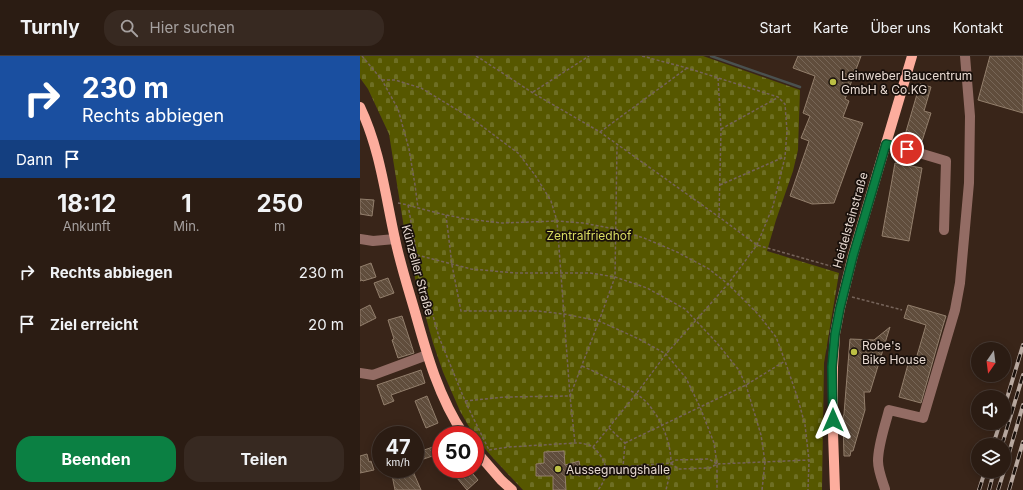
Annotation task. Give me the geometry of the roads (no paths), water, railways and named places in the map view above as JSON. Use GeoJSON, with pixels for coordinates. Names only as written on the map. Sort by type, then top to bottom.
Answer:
{"type":"FeatureCollection","features":[{"type":"Feature","properties":{"kind":"main road","name":"Heidelsteinstraße"},"geometry":{"type":"LineString","coordinates":[[835,490],[832,374],[835,334],[849,271],[912,56]]}},
{"type":"Feature","properties":{"kind":"main road","name":"Künzeller Straße"},"geometry":{"type":"LineString","coordinates":[[360,107],[368,124],[374,143],[395,239],[427,355],[438,385],[459,426]]}},
{"type":"Feature","properties":{"kind":"main road"},"geometry":{"type":"LineString","coordinates":[[484,456],[501,480],[512,490]]}},
{"type":"Feature","properties":{"kind":"street"},"geometry":{"type":"LineString","coordinates":[[885,489],[879,470],[878,460],[879,449],[889,410],[924,418],[955,310],[960,283],[969,183],[970,116],[966,56]]}},
{"type":"Feature","properties":{"kind":"street"},"geometry":{"type":"LineString","coordinates":[[886,144],[946,161],[944,230]]}},
{"type":"Feature","properties":{"kind":"street"},"geometry":{"type":"LineString","coordinates":[[360,239],[374,241],[395,239]]}},
{"type":"Feature","properties":{"kind":"street"},"geometry":{"type":"LineString","coordinates":[[360,373],[373,375],[427,355]]}},
{"type":"Feature","properties":{"kind":"waterway"},"geometry":{"type":"LineString","coordinates":[[711,56],[800,87]]}},
{"type":"Feature","properties":{"kind":"railway"},"geometry":{"type":"LineString","coordinates":[[1009,390],[1023,345]]}},
{"type":"Feature","properties":{"kind":"railway"},"geometry":{"type":"LineString","coordinates":[[1004,438],[1023,375]]}},
{"type":"Feature","properties":{"kind":"railway"},"geometry":{"type":"LineString","coordinates":[[1011,446],[1023,405]]}},
{"type":"Feature","properties":{"kind":"railway"},"geometry":{"type":"LineString","coordinates":[[995,438],[998,430]]}},
{"type":"Feature","properties":{"kind":"railway"},"geometry":{"type":"LineString","coordinates":[[1009,490],[1023,442]]}},
{"type":"Feature","properties":{"kind":"railway"},"geometry":{"type":"LineString","coordinates":[[979,490],[983,478]]}},
{"type":"Feature","properties":{"kind":"railway"},"geometry":{"type":"LineString","coordinates":[[989,490],[992,478]]}},
{"type":"Feature","properties":{"kind":"railway"},"geometry":{"type":"LineString","coordinates":[[998,490],[1002,478]]}},
{"type":"Feature","properties":{"kind":"place","name":"Leinweber Baucentrum GmbH & Co.KG"},"geometry":{"type":"Point","coordinates":[833,82]}},
{"type":"Feature","properties":{"kind":"place","name":"Robe's Bike House"},"geometry":{"type":"Point","coordinates":[854,352]}},
{"type":"Feature","properties":{"kind":"place","name":"Aussegnungshalle"},"geometry":{"type":"Point","coordinates":[558,469]}},
{"type":"Feature","properties":{"kind":"park label","name":"Zentralfriedhof"},"geometry":{"type":"Point","coordinates":[589,235]}}]}
